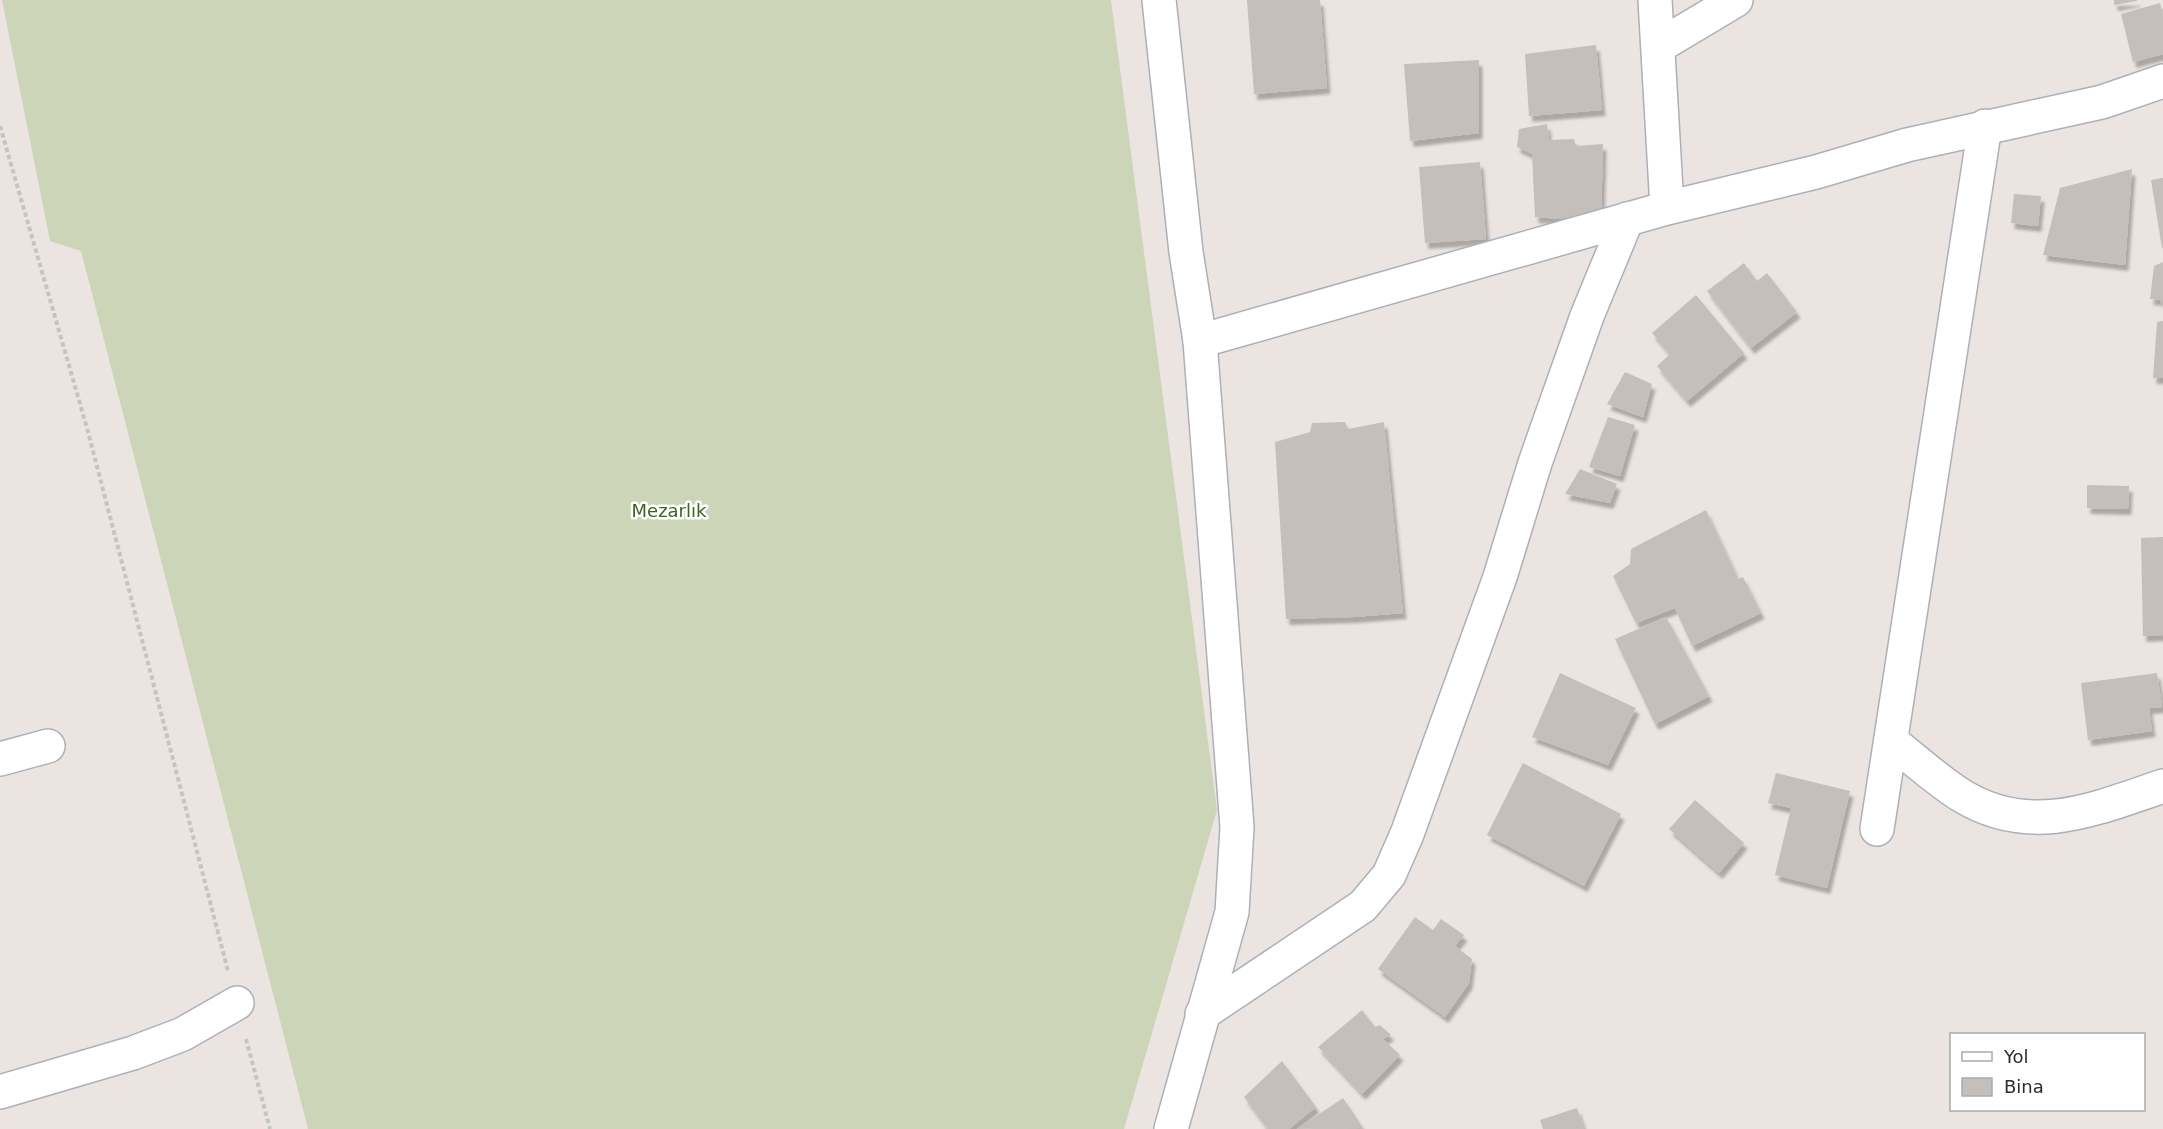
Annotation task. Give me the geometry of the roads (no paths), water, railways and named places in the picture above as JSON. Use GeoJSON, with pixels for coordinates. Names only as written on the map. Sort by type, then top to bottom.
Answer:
{"type":"FeatureCollection","features":[{"type":"Feature","properties":{"kind":"street"},"geometry":{"type":"LineString","coordinates":[[1159,0],[1186,252],[1200,341],[1237,827],[1232,912],[1171,1129]]}},
{"type":"Feature","properties":{"kind":"street"},"geometry":{"type":"LineString","coordinates":[[1655,0],[1667,208]]}},
{"type":"Feature","properties":{"kind":"street"},"geometry":{"type":"LineString","coordinates":[[1659,46],[1736,0]]}},
{"type":"Feature","properties":{"kind":"street"},"geometry":{"type":"LineString","coordinates":[[1200,341],[1667,208],[1815,172],[1907,144],[2102,102],[2163,81]]}},
{"type":"Feature","properties":{"kind":"street"},"geometry":{"type":"LineString","coordinates":[[1877,829],[1985,126]]}},
{"type":"Feature","properties":{"kind":"street"},"geometry":{"type":"LineString","coordinates":[[1202,1014],[1363,906],[1389,875],[1407,834],[1500,577],[1535,463],[1587,316],[1627,219]]}},
{"type":"Feature","properties":{"kind":"street"},"geometry":{"type":"LineString","coordinates":[[1891,741],[1963,797],[1987,808],[2014,816],[2042,818],[2069,816],[2163,786]]}},
{"type":"Feature","properties":{"kind":"street"},"geometry":{"type":"LineString","coordinates":[[0,759],[48,746]]}},
{"type":"Feature","properties":{"kind":"street"},"geometry":{"type":"LineString","coordinates":[[0,1092],[133,1053],[183,1034],[237,1003]]}},
{"type":"Feature","properties":{"kind":"park label","name":"Mezarlık"},"geometry":{"type":"Point","coordinates":[669,510]}}]}
